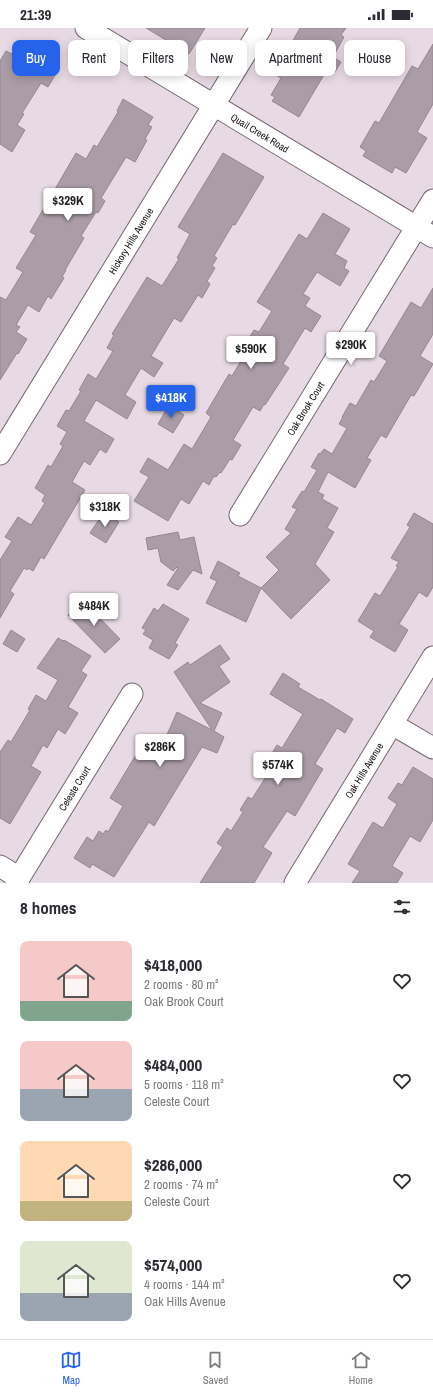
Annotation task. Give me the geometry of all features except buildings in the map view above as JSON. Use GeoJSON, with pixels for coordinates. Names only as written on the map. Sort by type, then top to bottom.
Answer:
{"type":"FeatureCollection","features":[{"type":"Feature","properties":{"kind":"street","name":"Quail Creek Road"},"geometry":{"type":"LineString","coordinates":[[86,28],[425,232]]}},
{"type":"Feature","properties":{"kind":"street","name":"Hickory Hills Avenue"},"geometry":{"type":"LineString","coordinates":[[0,454],[261,28]]}},
{"type":"Feature","properties":{"kind":"street","name":"Oak Brook Court"},"geometry":{"type":"LineString","coordinates":[[240,515],[425,232],[433,200]]}},
{"type":"Feature","properties":{"kind":"street","name":"Oak Hills Avenue"},"geometry":{"type":"LineString","coordinates":[[295,883],[433,657]]}},
{"type":"Feature","properties":{"kind":"street","name":"Celeste Court"},"geometry":{"type":"LineString","coordinates":[[18,880],[132,694]]}},
{"type":"Feature","properties":{"kind":"street"},"geometry":{"type":"LineString","coordinates":[[392,724],[433,748]]}},
{"type":"Feature","properties":{"kind":"street"},"geometry":{"type":"LineString","coordinates":[[0,866],[18,880]]}}]}
